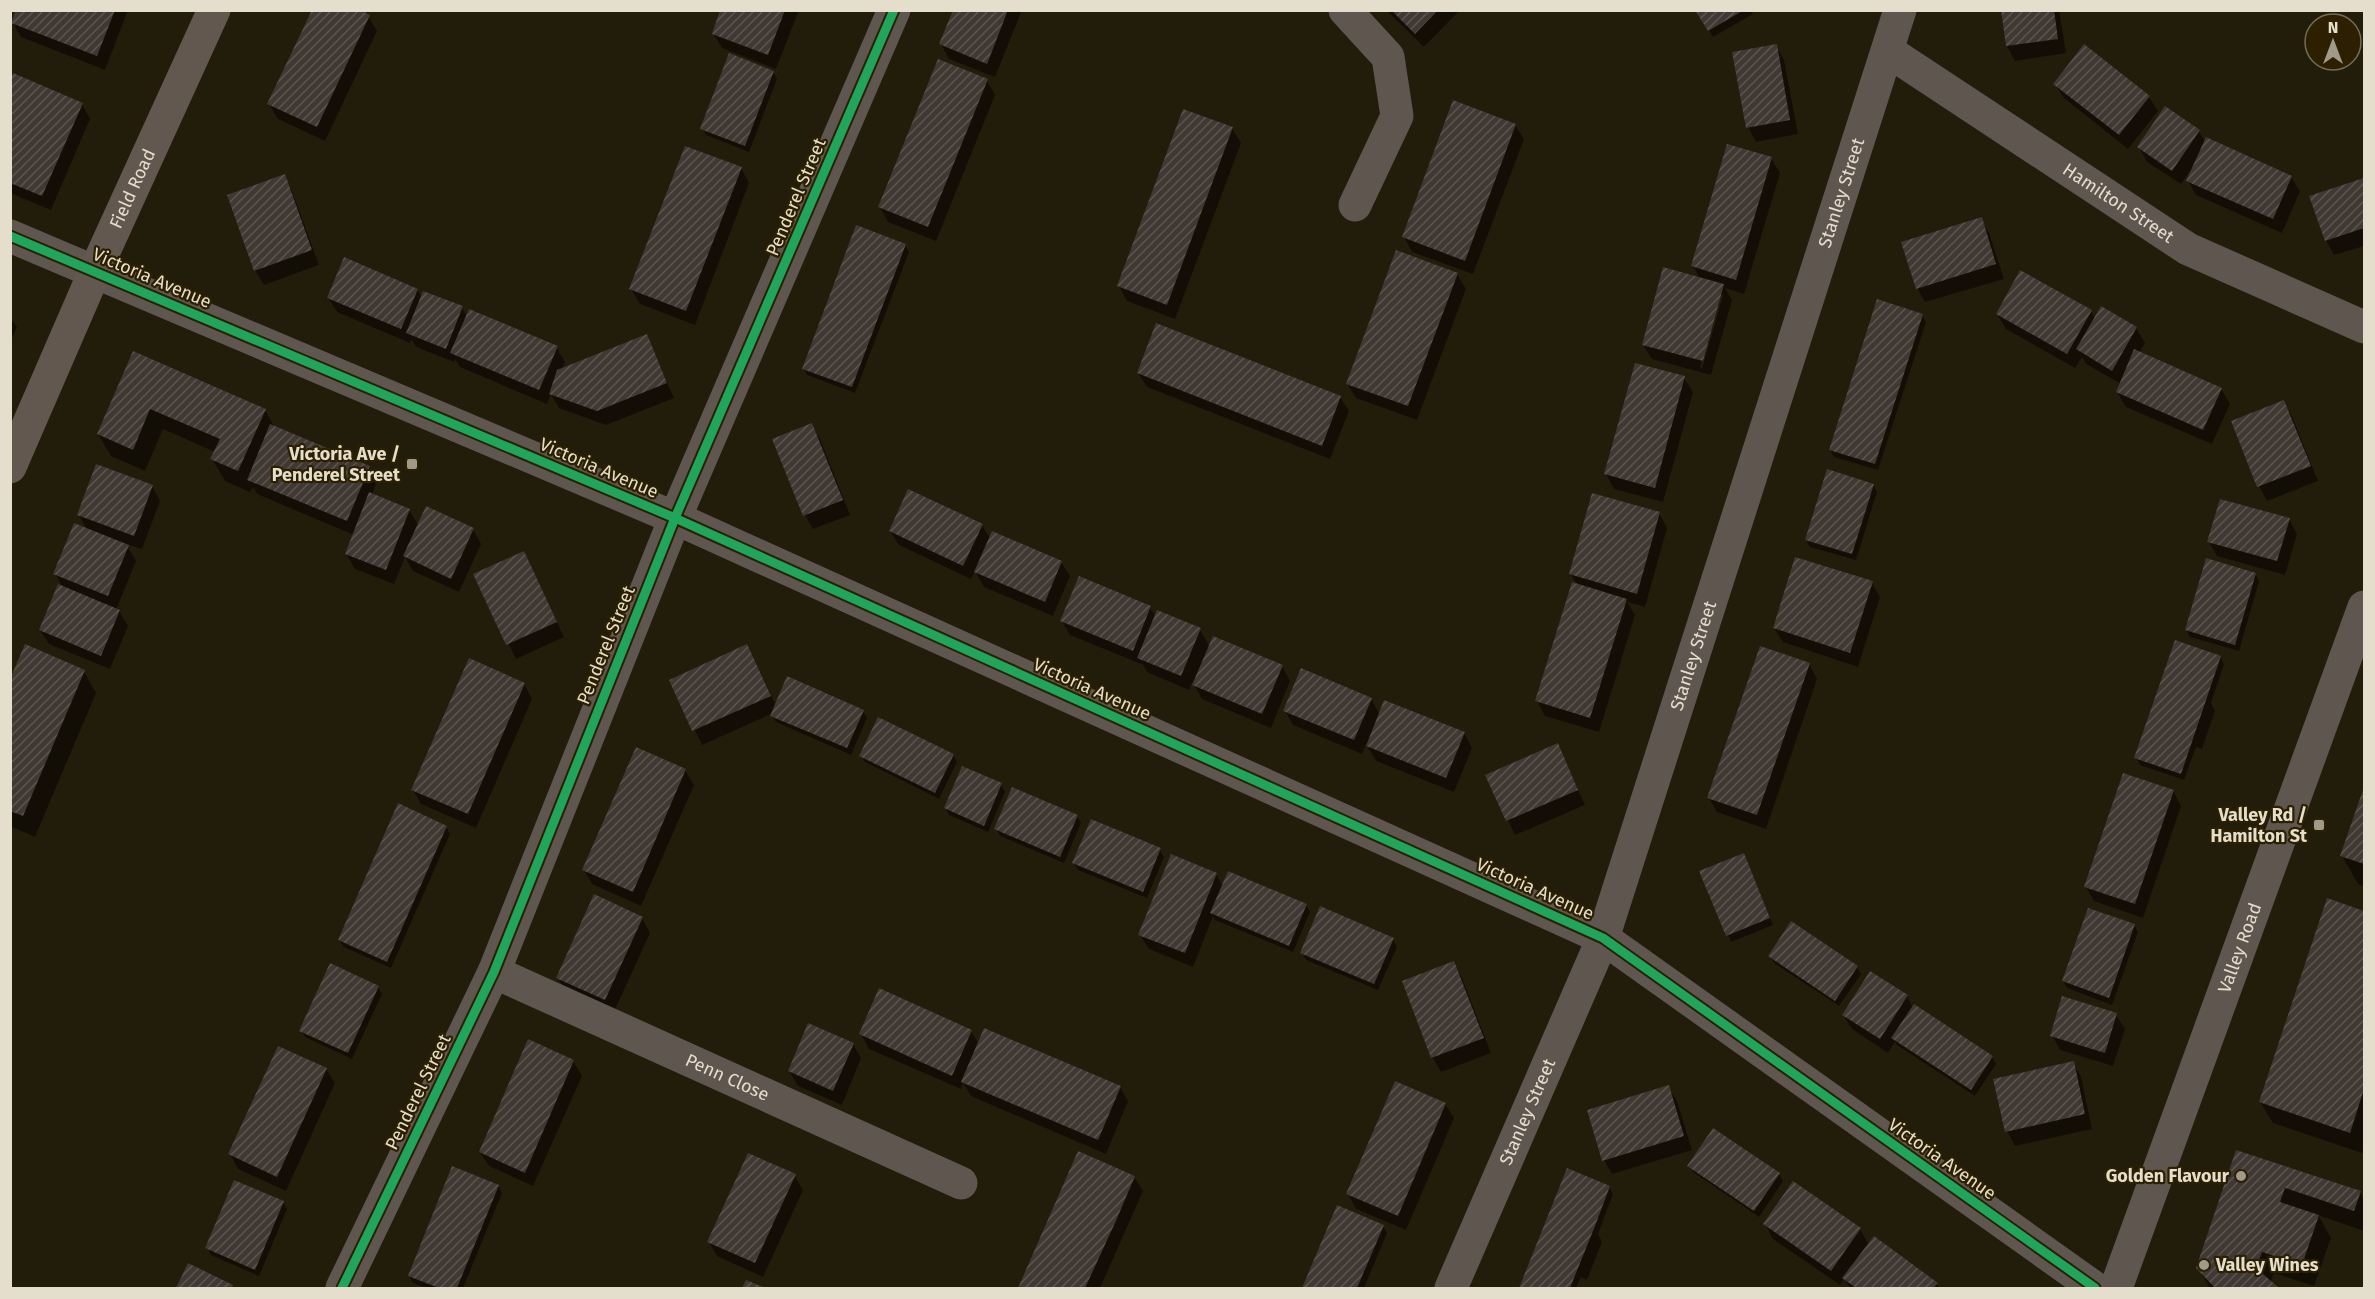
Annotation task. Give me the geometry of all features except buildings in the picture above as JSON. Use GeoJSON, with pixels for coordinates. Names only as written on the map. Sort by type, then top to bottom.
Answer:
{"type":"FeatureCollection","features":[{"type":"Feature","properties":{"kind":"street","name":"Field Road"},"geometry":{"type":"LineString","coordinates":[[10,467],[95,272],[214,10]]}},
{"type":"Feature","properties":{"kind":"street","name":"Penderel Street"},"geometry":{"type":"LineString","coordinates":[[342,1288],[494,972],[675,518],[894,10]]}},
{"type":"Feature","properties":{"kind":"street"},"geometry":{"type":"LineString","coordinates":[[1346,10],[1388,57],[1397,116],[1355,205]]}},
{"type":"Feature","properties":{"kind":"street","name":"Stanley Street"},"geometry":{"type":"LineString","coordinates":[[1451,1288],[1603,938],[1900,10]]}},
{"type":"Feature","properties":{"kind":"street","name":"Hamilton Street"},"geometry":{"type":"LineString","coordinates":[[1888,51],[2188,249],[2364,327]]}},
{"type":"Feature","properties":{"kind":"street","name":"Victoria Avenue"},"geometry":{"type":"LineString","coordinates":[[10,236],[675,518],[1603,938],[2095,1288]]}},
{"type":"Feature","properties":{"kind":"street","name":"Valley Road"},"geometry":{"type":"LineString","coordinates":[[2116,1288],[2364,607]]}},
{"type":"Feature","properties":{"kind":"street","name":"Penn Close"},"geometry":{"type":"LineString","coordinates":[[494,972],[961,1183]]}},
{"type":"Feature","properties":{"kind":"cycle path"},"geometry":{"type":"LineString","coordinates":[[342,1288],[494,972],[675,518],[894,10]]}},
{"type":"Feature","properties":{"kind":"cycle path"},"geometry":{"type":"LineString","coordinates":[[10,236],[675,518],[1603,938],[2095,1288]]}},
{"type":"Feature","properties":{"kind":"place","name":"Victoria Ave / Penderel Street"},"geometry":{"type":"Point","coordinates":[412,464]}},
{"type":"Feature","properties":{"kind":"place","name":"Valley Rd / Hamilton St"},"geometry":{"type":"Point","coordinates":[2319,825]}},
{"type":"Feature","properties":{"kind":"place","name":"Golden Flavour"},"geometry":{"type":"Point","coordinates":[2241,1176]}},
{"type":"Feature","properties":{"kind":"place","name":"Valley Wines"},"geometry":{"type":"Point","coordinates":[2204,1265]}}]}
